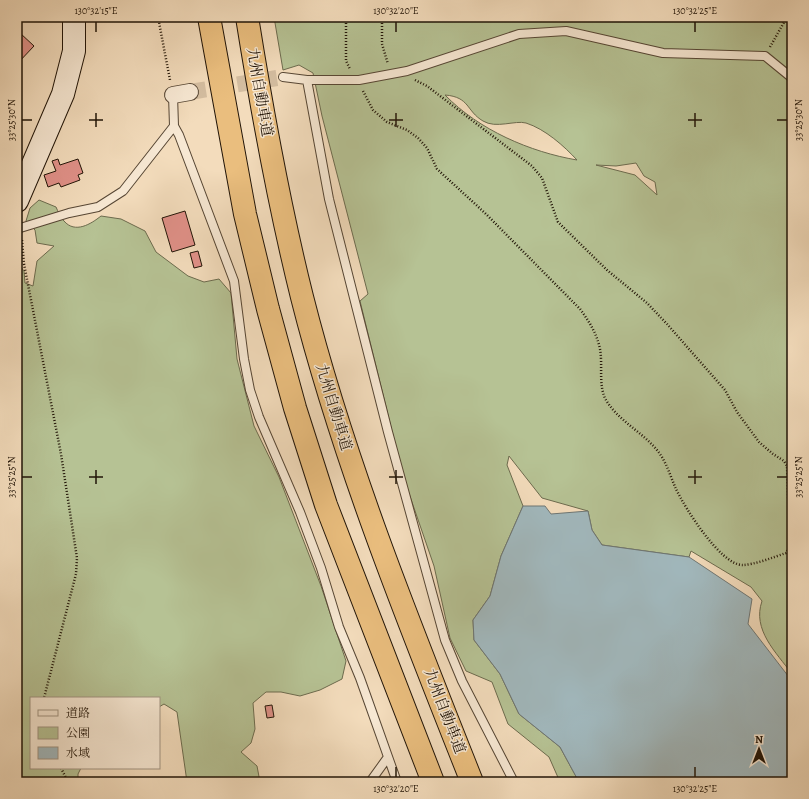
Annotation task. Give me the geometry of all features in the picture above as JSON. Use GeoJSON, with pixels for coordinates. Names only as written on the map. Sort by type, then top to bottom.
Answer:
{"type":"FeatureCollection","features":[{"type":"Feature","properties":{"kind":"highway"},"geometry":{"type":"LineString","coordinates":[[210,17],[246,214],[268,309],[295,408],[326,504],[433,782]]}},
{"type":"Feature","properties":{"kind":"highway","name":"九州自動車道"},"geometry":{"type":"LineString","coordinates":[[247,17],[263,114],[283,215],[302,298],[330,395],[360,490],[472,782]]}},
{"type":"Feature","properties":{"kind":"street"},"geometry":{"type":"LineString","coordinates":[[17,201],[63,94],[74,50],[74,17]]}},
{"type":"Feature","properties":{"kind":"street"},"geometry":{"type":"LineString","coordinates":[[173,94],[190,92]]}},
{"type":"Feature","properties":{"kind":"lane"},"geometry":{"type":"LineString","coordinates":[[284,77],[307,80],[359,80],[400,73],[519,34],[566,31],[663,53],[764,56],[792,78]]}},
{"type":"Feature","properties":{"kind":"lane"},"geometry":{"type":"LineString","coordinates":[[307,80],[329,198],[388,432],[445,640],[462,681],[514,782]]}},
{"type":"Feature","properties":{"kind":"lane"},"geometry":{"type":"LineString","coordinates":[[173,94],[174,126],[179,135],[234,281],[244,359],[250,390],[259,417],[300,512],[321,568],[339,626],[360,678],[397,782]]}},
{"type":"Feature","properties":{"kind":"lane"},"geometry":{"type":"LineString","coordinates":[[19,229],[69,213],[98,207],[123,190],[174,126]]}},
{"type":"Feature","properties":{"kind":"lane"},"geometry":{"type":"LineString","coordinates":[[370,782],[388,757]]}},
{"type":"Feature","properties":{"kind":"path"},"geometry":{"type":"LineString","coordinates":[[158,17],[173,94]]}},
{"type":"Feature","properties":{"kind":"path"},"geometry":{"type":"LineString","coordinates":[[346,17],[346,61],[349,68],[357,74],[360,87],[374,110],[387,122],[407,130],[418,138],[427,148],[437,169],[486,214],[580,309],[591,325],[600,349],[602,385],[606,399],[616,413],[645,438],[660,454],[689,513],[718,550],[732,562],[742,565],[786,553],[792,541]]}},
{"type":"Feature","properties":{"kind":"path"},"geometry":{"type":"LineString","coordinates":[[382,17],[382,44],[390,74]]}},
{"type":"Feature","properties":{"kind":"path"},"geometry":{"type":"LineString","coordinates":[[764,56],[787,17]]}},
{"type":"Feature","properties":{"kind":"path"},"geometry":{"type":"LineString","coordinates":[[400,73],[427,86],[532,166],[546,185],[558,222],[607,270],[647,303],[710,371],[726,390],[737,412],[759,442],[772,454],[784,460],[787,466],[789,523],[792,536]]}},
{"type":"Feature","properties":{"kind":"path"},"geometry":{"type":"LineString","coordinates":[[19,229],[24,264],[61,454],[77,558],[76,574],[44,697]]}},
{"type":"Feature","properties":{"kind":"path"},"geometry":{"type":"LineString","coordinates":[[62,769],[68,782]]}},
{"type":"Feature","properties":{"kind":"green space"},"geometry":{"type":"Polygon","coordinates":[[[274,17],[792,17],[792,674],[767,640],[760,622],[762,601],[751,587],[691,551],[689,557],[602,545],[592,530],[588,511],[542,498],[509,456],[507,465],[523,506],[501,556],[490,596],[473,620],[474,640],[500,674],[519,714],[560,747],[579,782],[560,782],[549,757],[508,724],[492,682],[466,671],[450,638],[434,566],[403,476],[360,301],[368,294],[322,116],[313,73],[299,65],[283,70],[274,17]],[[445,95],[473,119],[506,138],[541,151],[577,160],[554,138],[540,129],[522,122],[499,124],[488,123],[473,113],[464,101],[453,96],[445,95]],[[636,163],[616,166],[596,165],[635,175],[657,195],[655,182],[644,176],[636,163]]]}},
{"type":"Feature","properties":{"kind":"green space"},"geometry":{"type":"Polygon","coordinates":[[[39,200],[56,207],[63,220],[68,225],[73,227],[88,225],[101,216],[121,219],[145,231],[156,252],[188,276],[204,282],[219,279],[231,293],[237,359],[254,426],[279,477],[321,586],[346,661],[342,679],[320,690],[300,696],[281,692],[266,692],[253,703],[255,729],[251,743],[241,752],[257,766],[260,782],[187,782],[177,712],[164,704],[160,706],[160,697],[30,697],[30,769],[80,769],[78,774],[78,782],[17,782],[17,294],[20,294],[17,287],[17,270],[20,266],[24,271],[25,283],[33,286],[37,261],[54,246],[37,243],[35,230],[26,221],[30,208],[39,200]]]}},
{"type":"Feature","properties":{"kind":"water"},"geometry":{"type":"Polygon","coordinates":[[[523,506],[545,506],[551,514],[588,511],[592,530],[602,545],[689,557],[752,599],[748,624],[792,681],[792,782],[579,782],[560,747],[519,714],[500,674],[474,640],[473,620],[490,596],[501,556],[523,506]]]}},
{"type":"Feature","properties":{"kind":"building"},"geometry":{"type":"Polygon","coordinates":[[[20,33],[34,46],[17,64],[17,36],[20,33]]]}},
{"type":"Feature","properties":{"kind":"building"},"geometry":{"type":"Polygon","coordinates":[[[58,159],[60,165],[78,159],[83,173],[78,175],[80,180],[61,187],[59,183],[48,187],[44,175],[56,171],[52,161],[58,159]]]}},
{"type":"Feature","properties":{"kind":"building"},"geometry":{"type":"Polygon","coordinates":[[[185,211],[195,245],[172,252],[162,218],[185,211]]]}},
{"type":"Feature","properties":{"kind":"building"},"geometry":{"type":"Polygon","coordinates":[[[198,251],[202,266],[194,268],[190,253],[198,251]]]}},
{"type":"Feature","properties":{"kind":"building"},"geometry":{"type":"Polygon","coordinates":[[[272,705],[274,717],[267,718],[265,706],[272,705]]]}},
{"type":"Feature","properties":{"kind":"tunnel"},"geometry":{"type":"LineString","coordinates":[[190,92],[283,77]]}}]}
